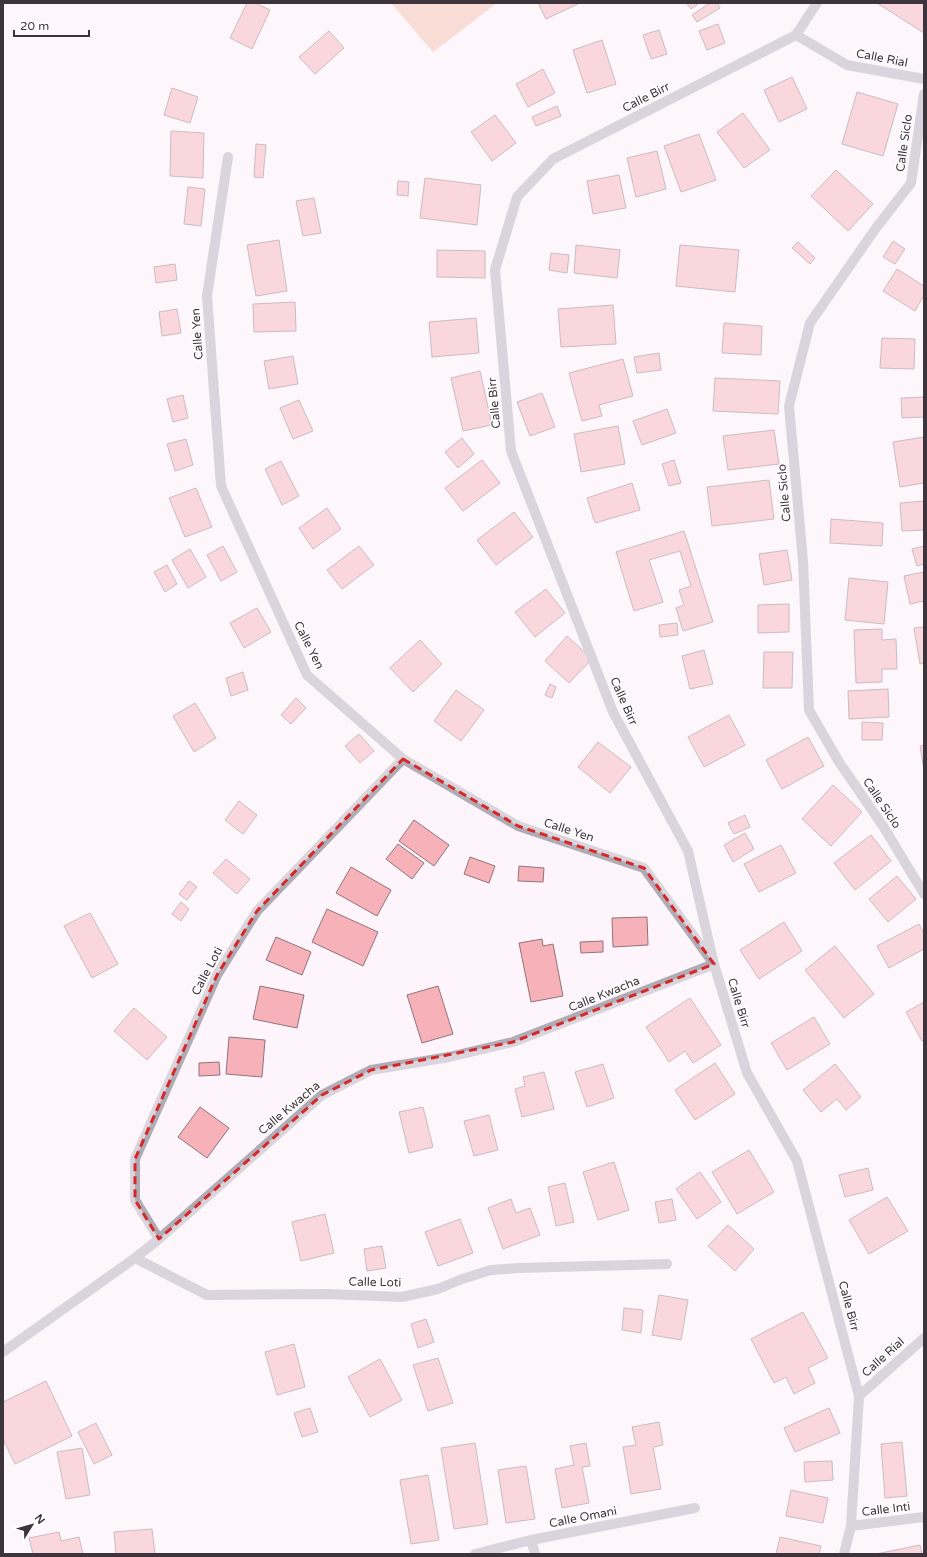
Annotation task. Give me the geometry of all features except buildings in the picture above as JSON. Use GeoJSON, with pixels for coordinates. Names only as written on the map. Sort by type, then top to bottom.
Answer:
{"type":"FeatureCollection","features":[{"type":"Feature","properties":{"kind":"street","name":"Calle Birr"},"geometry":{"type":"LineString","coordinates":[[817,3],[796,35],[552,159],[517,197],[495,270],[511,451],[613,712],[688,851],[714,964],[747,1073],[797,1161],[859,1396],[851,1526],[844,1554]]}},
{"type":"Feature","properties":{"kind":"street","name":"Calle Rial"},"geometry":{"type":"LineString","coordinates":[[796,35],[847,65],[924,80]]}},
{"type":"Feature","properties":{"kind":"street","name":"Calle Siclo"},"geometry":{"type":"LineString","coordinates":[[924,94],[911,183],[876,228],[810,323],[789,406],[803,561],[809,710],[839,762],[883,826],[924,894]]}},
{"type":"Feature","properties":{"kind":"street","name":"Calle Yen"},"geometry":{"type":"LineString","coordinates":[[228,157],[207,296],[221,486],[307,675],[403,759],[518,826],[644,868],[714,964]]}},
{"type":"Feature","properties":{"kind":"street","name":"Calle Loti"},"geometry":{"type":"LineString","coordinates":[[159,1239],[135,1200],[135,1159],[217,975],[257,911],[403,759]]}},
{"type":"Feature","properties":{"kind":"street","name":"Calle Kwacha"},"geometry":{"type":"LineString","coordinates":[[3,1352],[135,1258],[159,1239],[322,1095],[371,1070],[449,1057],[513,1042],[714,964]]}},
{"type":"Feature","properties":{"kind":"street","name":"Calle Loti"},"geometry":{"type":"LineString","coordinates":[[135,1258],[207,1296],[327,1294],[402,1297],[438,1289],[462,1279],[491,1270],[668,1264]]}},
{"type":"Feature","properties":{"kind":"street","name":"Calle Rial"},"geometry":{"type":"LineString","coordinates":[[859,1396],[924,1338]]}},
{"type":"Feature","properties":{"kind":"street","name":"Calle Omani"},"geometry":{"type":"LineString","coordinates":[[475,1554],[531,1540],[696,1508]]}},
{"type":"Feature","properties":{"kind":"street","name":"Calle Inti"},"geometry":{"type":"LineString","coordinates":[[851,1526],[924,1517]]}},
{"type":"Feature","properties":{"kind":"street"},"geometry":{"type":"LineString","coordinates":[[531,1540],[535,1554]]}},
{"type":"Feature","properties":{"kind":"highlighted area"},"geometry":{"type":"Polygon","coordinates":[[[403,759],[518,826],[644,868],[714,964],[513,1042],[371,1070],[322,1095],[159,1239],[135,1200],[135,1159],[217,975],[257,911],[403,759]]]}},
{"type":"Feature","properties":{"kind":"shaded area"},"geometry":{"type":"Polygon","coordinates":[[[391,3],[497,3],[433,52],[391,3]]]}}]}
